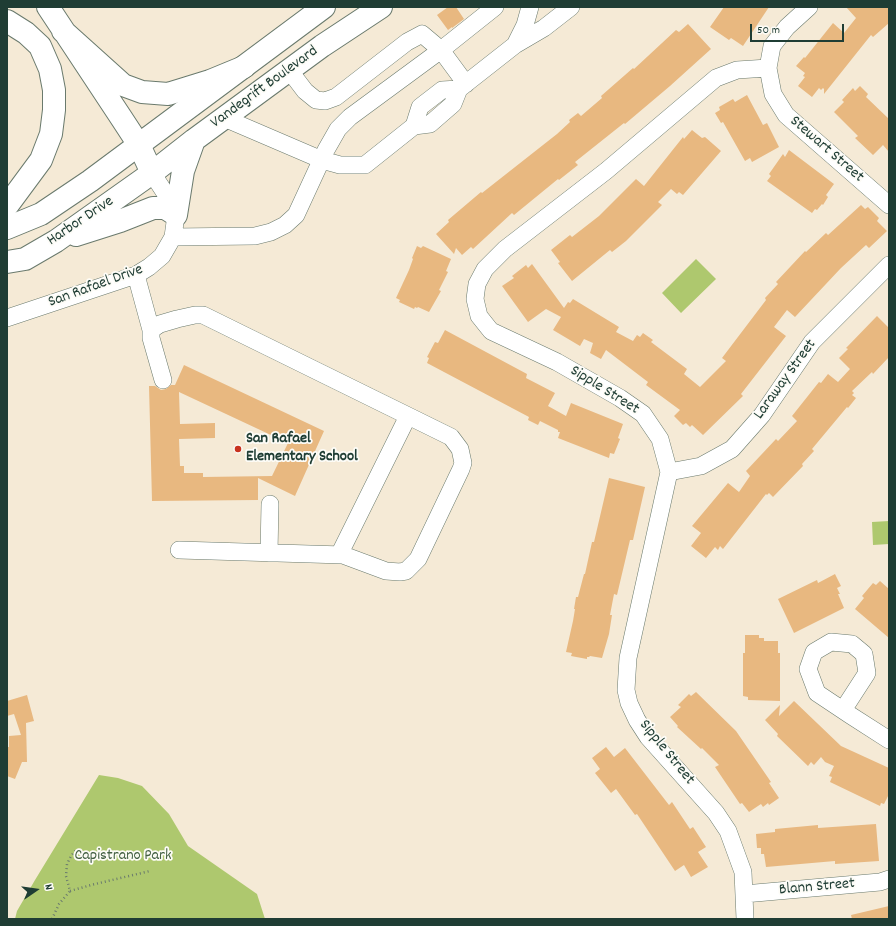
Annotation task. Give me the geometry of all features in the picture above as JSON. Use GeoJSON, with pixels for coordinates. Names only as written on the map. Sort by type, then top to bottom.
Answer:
{"type":"FeatureCollection","features":[{"type":"Feature","properties":{"kind":"main road"},"geometry":{"type":"LineString","coordinates":[[48,7],[139,145],[152,174]]}},
{"type":"Feature","properties":{"kind":"main road","name":"Vandegrift Boulevard"},"geometry":{"type":"LineString","coordinates":[[139,145],[324,7]]}},
{"type":"Feature","properties":{"kind":"main road","name":"Vandegrift Boulevard"},"geometry":{"type":"LineString","coordinates":[[152,174],[194,140],[289,70],[381,7]]}},
{"type":"Feature","properties":{"kind":"main road"},"geometry":{"type":"LineString","coordinates":[[7,20],[26,33],[40,46],[50,69],[54,90],[54,110],[51,134],[41,160],[7,206]]}},
{"type":"Feature","properties":{"kind":"main road"},"geometry":{"type":"LineString","coordinates":[[63,30],[123,85],[142,92],[168,94],[210,81],[244,66]]}},
{"type":"Feature","properties":{"kind":"main road"},"geometry":{"type":"LineString","coordinates":[[56,241],[120,221],[153,208],[165,208],[176,215],[183,171],[194,140]]}},
{"type":"Feature","properties":{"kind":"main road","name":"Harbor Drive"},"geometry":{"type":"LineString","coordinates":[[7,228],[41,214],[90,181],[139,145]]}},
{"type":"Feature","properties":{"kind":"main road","name":"Harbor Drive"},"geometry":{"type":"LineString","coordinates":[[7,262],[25,259],[56,241],[152,174]]}},
{"type":"Feature","properties":{"kind":"street"},"geometry":{"type":"LineString","coordinates":[[173,237],[255,236],[271,232],[285,225],[296,215],[338,129],[350,117],[441,50],[495,7]]}},
{"type":"Feature","properties":{"kind":"street"},"geometry":{"type":"LineString","coordinates":[[515,45],[525,25],[530,7]]}},
{"type":"Feature","properties":{"kind":"street"},"geometry":{"type":"LineString","coordinates":[[224,118],[322,160],[340,165],[365,165],[414,126],[420,106],[442,90],[462,87],[515,45],[544,28],[571,7]]}},
{"type":"Feature","properties":{"kind":"street","name":"Stewart Street"},"geometry":{"type":"LineString","coordinates":[[809,7],[787,27],[772,46],[768,68],[773,94],[786,115],[889,206]]}},
{"type":"Feature","properties":{"kind":"street"},"geometry":{"type":"LineString","coordinates":[[289,70],[305,91],[316,100],[325,101],[336,97],[407,42],[422,34],[441,50],[462,87]]}},
{"type":"Feature","properties":{"kind":"street","name":"Sipple Street"},"geometry":{"type":"LineString","coordinates":[[745,919],[743,872],[728,831],[716,813],[648,737],[637,720],[629,703],[626,690],[628,658],[669,472],[660,439],[643,414],[620,398],[557,362],[491,331],[479,316],[475,299],[477,284],[485,269],[505,249],[606,171],[716,78],[737,70],[768,68]]}},
{"type":"Feature","properties":{"kind":"street"},"geometry":{"type":"LineString","coordinates":[[152,174],[169,199],[176,215]]}},
{"type":"Feature","properties":{"kind":"street","name":"San Rafael Drive"},"geometry":{"type":"LineString","coordinates":[[7,318],[136,275],[150,267],[162,256],[173,237],[176,215]]}},
{"type":"Feature","properties":{"kind":"street","name":"Laraway Street"},"geometry":{"type":"LineString","coordinates":[[669,472],[701,466],[732,449],[762,415],[812,342],[889,266]]}},
{"type":"Feature","properties":{"kind":"street"},"geometry":{"type":"LineString","coordinates":[[136,275],[163,380]]}},
{"type":"Feature","properties":{"kind":"street"},"geometry":{"type":"LineString","coordinates":[[151,330],[160,324],[177,319],[195,315],[203,315],[451,437],[460,449],[463,463],[418,559],[406,571],[386,571],[343,555],[179,550]]}},
{"type":"Feature","properties":{"kind":"street"},"geometry":{"type":"LineString","coordinates":[[339,555],[408,416]]}},
{"type":"Feature","properties":{"kind":"street"},"geometry":{"type":"LineString","coordinates":[[269,553],[270,504]]}},
{"type":"Feature","properties":{"kind":"street"},"geometry":{"type":"LineString","coordinates":[[843,710],[889,740]]}},
{"type":"Feature","properties":{"kind":"street","name":"Blann Street"},"geometry":{"type":"LineString","coordinates":[[744,894],[880,882],[889,879]]}},
{"type":"Feature","properties":{"kind":"path"},"geometry":{"type":"LineString","coordinates":[[70,891],[66,876],[67,864],[70,856],[77,849]]}},
{"type":"Feature","properties":{"kind":"path"},"geometry":{"type":"LineString","coordinates":[[52,919],[59,904],[70,891],[91,884],[150,871]]}},
{"type":"Feature","properties":{"kind":"green space"},"geometry":{"type":"Polygon","coordinates":[[[696,259],[716,279],[681,313],[662,293],[696,259]]]}},
{"type":"Feature","properties":{"kind":"green space"},"geometry":{"type":"Polygon","coordinates":[[[889,521],[889,544],[873,545],[872,522],[889,521]]]}},
{"type":"Feature","properties":{"kind":"green space","name":"Capistrano Park"},"geometry":{"type":"Polygon","coordinates":[[[99,775],[118,778],[142,786],[169,814],[188,846],[257,894],[265,919],[15,919],[17,911],[35,880],[99,775]]]}},
{"type":"Feature","properties":{"kind":"building"},"geometry":{"type":"Polygon","coordinates":[[[448,7],[456,7],[464,19],[448,30],[437,15],[448,7]]]}},
{"type":"Feature","properties":{"kind":"building"},"geometry":{"type":"Polygon","coordinates":[[[724,7],[769,7],[743,46],[731,38],[729,40],[710,27],[724,7]]]}},
{"type":"Feature","properties":{"kind":"building"},"geometry":{"type":"Polygon","coordinates":[[[846,7],[889,7],[889,23],[873,37],[871,35],[824,94],[824,89],[823,88],[821,90],[819,88],[812,97],[798,86],[805,77],[803,76],[805,73],[796,66],[804,57],[805,58],[833,23],[844,33],[856,18],[846,7]]]}},
{"type":"Feature","properties":{"kind":"building"},"geometry":{"type":"Polygon","coordinates":[[[688,24],[711,49],[625,124],[624,123],[575,162],[578,165],[559,180],[558,179],[514,215],[512,213],[473,249],[471,247],[462,255],[456,248],[454,254],[436,234],[449,222],[448,220],[481,192],[482,193],[557,134],[570,122],[569,120],[578,113],[581,116],[602,98],[601,96],[633,68],[634,69],[676,30],[679,32],[688,24]]]}},
{"type":"Feature","properties":{"kind":"building"},"geometry":{"type":"Polygon","coordinates":[[[860,86],[868,94],[866,97],[889,119],[889,152],[883,145],[873,155],[855,138],[858,136],[834,112],[844,102],[842,100],[853,88],[855,91],[860,86]]]}},
{"type":"Feature","properties":{"kind":"building"},"geometry":{"type":"Polygon","coordinates":[[[747,95],[763,125],[767,123],[779,147],[752,162],[750,158],[745,161],[723,122],[721,123],[715,113],[720,110],[719,107],[733,99],[735,102],[747,95]]]}},
{"type":"Feature","properties":{"kind":"building"},"geometry":{"type":"Polygon","coordinates":[[[692,130],[702,138],[705,137],[721,151],[683,195],[679,192],[677,194],[671,189],[658,202],[662,205],[626,241],[612,252],[610,250],[572,281],[558,263],[560,262],[551,250],[570,235],[572,237],[599,216],[636,179],[644,186],[683,137],[684,139],[692,130]]]}},
{"type":"Feature","properties":{"kind":"building"},"geometry":{"type":"Polygon","coordinates":[[[789,150],[834,184],[826,195],[828,197],[823,205],[822,204],[817,210],[815,209],[812,213],[767,181],[771,176],[769,174],[783,154],[785,157],[789,150]]]}},
{"type":"Feature","properties":{"kind":"building"},"geometry":{"type":"Polygon","coordinates":[[[861,205],[865,209],[868,207],[879,218],[877,221],[887,231],[869,248],[866,245],[841,268],[795,317],[787,310],[774,327],[786,336],[741,394],[743,396],[703,435],[692,425],[690,427],[686,423],[683,425],[674,416],[680,410],[646,385],[648,382],[606,350],[601,359],[590,353],[593,343],[584,339],[580,346],[553,330],[561,317],[546,309],[528,322],[502,286],[514,278],[512,276],[526,265],[528,268],[532,264],[564,308],[568,302],[570,303],[573,299],[619,327],[616,332],[633,341],[637,335],[640,337],[643,333],[653,340],[651,342],[687,369],[684,374],[700,387],[726,361],[722,358],[766,300],[765,298],[778,284],[776,282],[805,251],[806,252],[826,233],[828,235],[861,205]]]}},
{"type":"Feature","properties":{"kind":"building"},"geometry":{"type":"Polygon","coordinates":[[[417,246],[421,248],[423,246],[451,259],[446,271],[448,272],[439,290],[441,291],[429,312],[418,307],[415,307],[414,309],[399,302],[400,300],[396,298],[409,270],[417,246]]]}},
{"type":"Feature","properties":{"kind":"building"},"geometry":{"type":"Polygon","coordinates":[[[877,316],[889,328],[889,357],[873,374],[872,372],[852,391],[854,393],[852,395],[856,398],[812,449],[814,451],[802,464],[803,466],[773,497],[769,493],[767,495],[766,494],[723,549],[720,546],[718,550],[715,547],[706,558],[691,546],[701,533],[692,526],[728,483],[739,492],[750,476],[746,471],[776,439],[778,441],[797,421],[792,416],[819,382],[821,383],[828,374],[838,382],[850,369],[839,358],[848,349],[846,348],[877,316]]]}},
{"type":"Feature","properties":{"kind":"building"},"geometry":{"type":"Polygon","coordinates":[[[445,330],[527,374],[526,378],[555,393],[548,406],[566,416],[571,403],[623,424],[618,438],[620,439],[614,454],[610,453],[609,458],[558,438],[560,432],[558,432],[558,430],[540,421],[538,425],[528,420],[529,417],[427,363],[429,358],[427,357],[435,342],[438,343],[445,330]]]}},
{"type":"Feature","properties":{"kind":"building"},"geometry":{"type":"Polygon","coordinates":[[[184,365],[324,431],[295,496],[258,478],[258,500],[152,501],[149,386],[155,386],[161,390],[166,389],[171,385],[175,385],[184,365]],[[179,392],[180,424],[215,423],[215,438],[179,439],[180,466],[184,466],[184,473],[203,473],[203,477],[272,476],[288,443],[179,392]]]}},
{"type":"Feature","properties":{"kind":"building"},"geometry":{"type":"Polygon","coordinates":[[[609,478],[645,487],[633,540],[630,540],[617,595],[614,594],[610,615],[612,615],[609,634],[602,658],[590,656],[587,657],[587,659],[571,656],[572,653],[566,652],[573,621],[576,597],[578,597],[585,574],[592,542],[594,542],[609,478]]]}},
{"type":"Feature","properties":{"kind":"building"},"geometry":{"type":"Polygon","coordinates":[[[835,574],[841,586],[837,588],[844,608],[794,633],[778,599],[817,580],[818,583],[835,574]]]}},
{"type":"Feature","properties":{"kind":"building"},"geometry":{"type":"Polygon","coordinates":[[[880,581],[889,589],[889,638],[855,609],[864,598],[862,596],[873,583],[876,585],[880,581]]]}},
{"type":"Feature","properties":{"kind":"building"},"geometry":{"type":"Polygon","coordinates":[[[745,635],[759,635],[759,638],[764,638],[764,641],[778,641],[778,653],[780,653],[780,701],[748,700],[748,697],[743,696],[743,653],[745,653],[745,635]]]}},
{"type":"Feature","properties":{"kind":"building"},"geometry":{"type":"Polygon","coordinates":[[[696,692],[736,731],[771,782],[769,783],[779,798],[763,807],[761,804],[749,812],[742,803],[740,804],[715,767],[719,765],[702,748],[701,749],[677,727],[678,726],[670,717],[681,707],[678,705],[689,694],[691,696],[696,692]]]}},
{"type":"Feature","properties":{"kind":"building"},"geometry":{"type":"Polygon","coordinates":[[[27,695],[34,721],[26,723],[27,762],[22,762],[15,779],[7,776],[7,747],[9,747],[9,736],[21,735],[14,714],[7,716],[7,701],[27,695]]]}},
{"type":"Feature","properties":{"kind":"building"},"geometry":{"type":"Polygon","coordinates":[[[794,701],[841,746],[889,768],[889,794],[884,804],[881,803],[880,806],[830,782],[832,777],[829,776],[834,766],[825,762],[821,757],[814,765],[811,762],[808,766],[777,736],[778,734],[765,720],[780,705],[779,716],[794,701]]]}},
{"type":"Feature","properties":{"kind":"building"},"geometry":{"type":"Polygon","coordinates":[[[606,747],[614,757],[625,748],[669,805],[672,802],[690,829],[693,827],[706,847],[698,852],[708,867],[691,877],[684,865],[675,871],[637,814],[635,815],[616,789],[611,793],[595,773],[600,769],[592,758],[606,747]]]}},
{"type":"Feature","properties":{"kind":"building"},"geometry":{"type":"Polygon","coordinates":[[[876,824],[879,861],[835,864],[835,861],[766,867],[764,854],[761,854],[761,848],[757,848],[756,834],[775,832],[775,829],[818,825],[818,828],[876,824]]]}},
{"type":"Feature","properties":{"kind":"building"},"geometry":{"type":"Polygon","coordinates":[[[889,906],[889,919],[852,919],[851,915],[889,906]]]}},
{"type":"Feature","properties":{"kind":"place","name":"San Rafael Elementary School"},"geometry":{"type":"Point","coordinates":[238,449]}}]}
